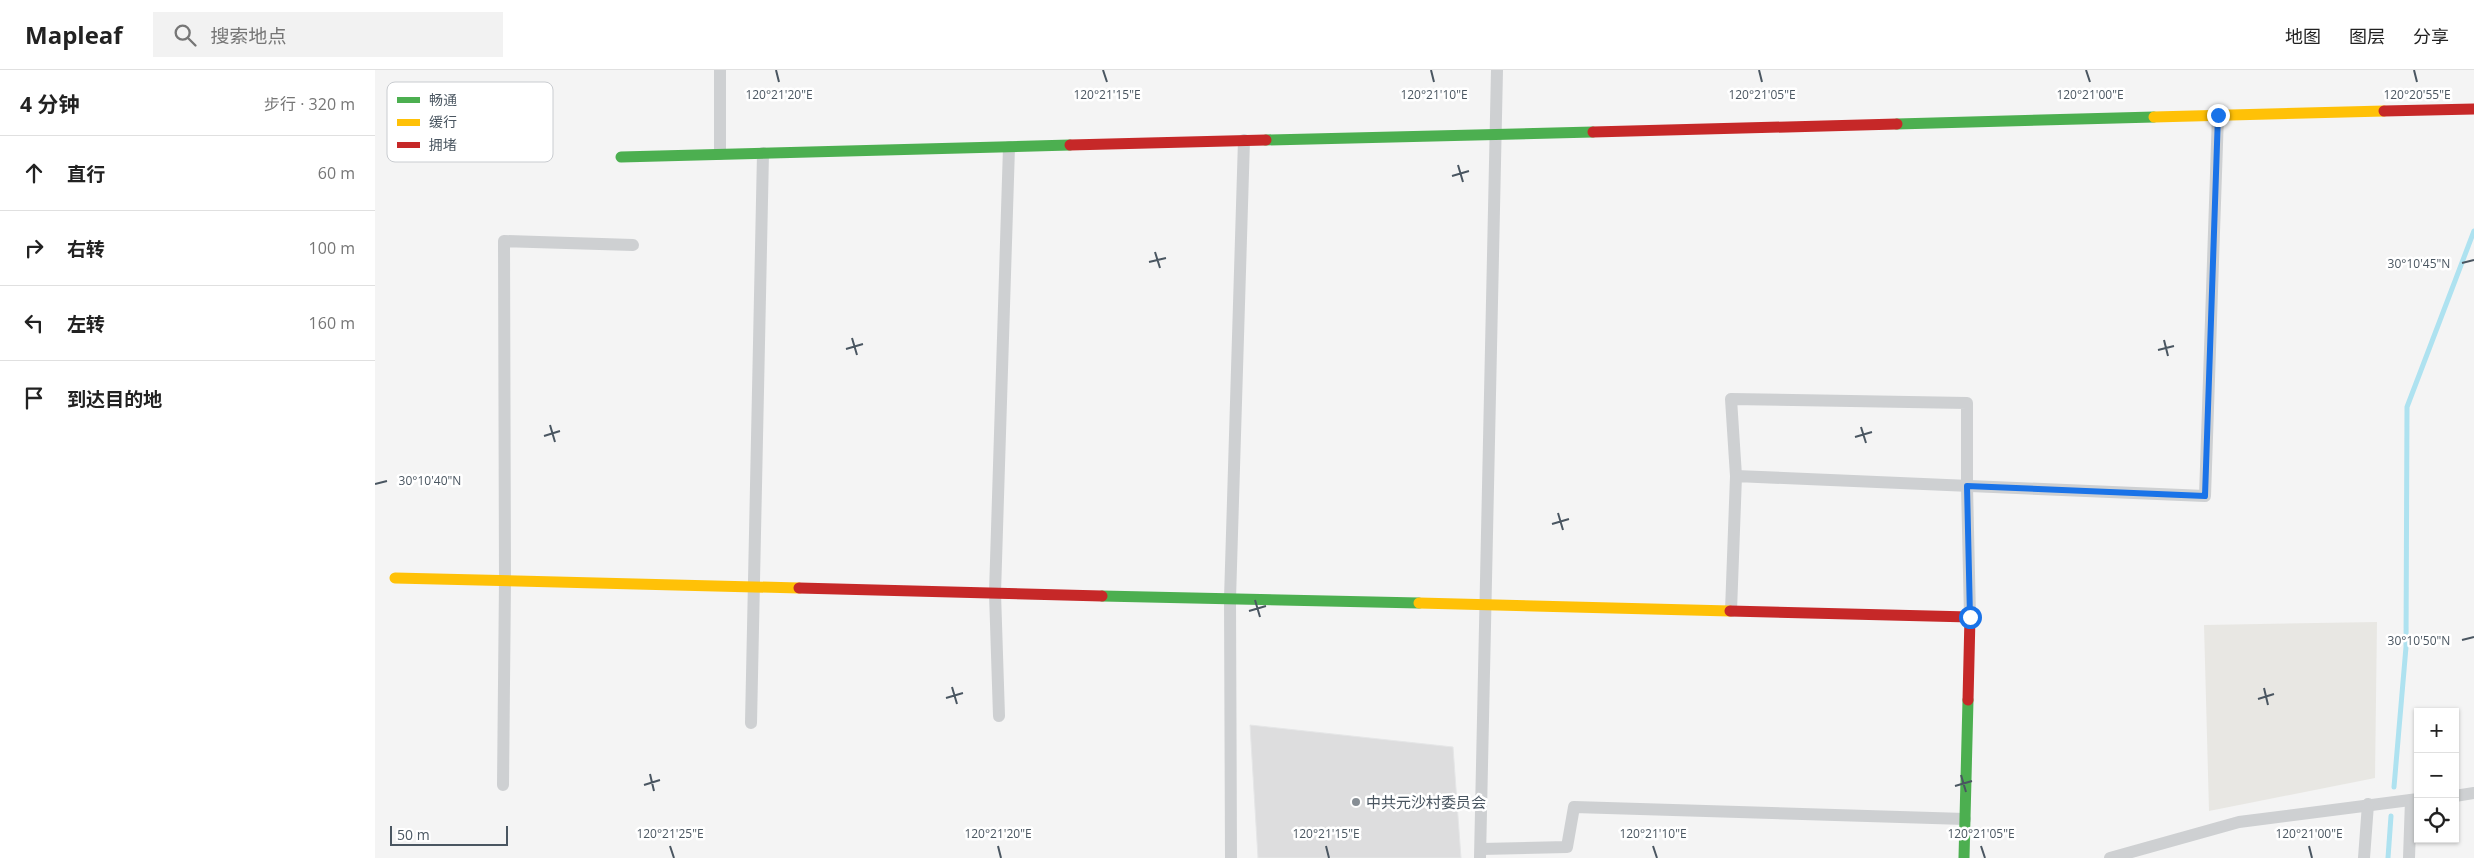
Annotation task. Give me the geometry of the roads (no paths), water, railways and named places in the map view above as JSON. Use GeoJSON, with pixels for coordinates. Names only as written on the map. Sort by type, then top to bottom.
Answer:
{"type":"FeatureCollection","features":[{"type":"Feature","properties":{"kind":"street"},"geometry":{"type":"LineString","coordinates":[[720,70],[720,154]]}},
{"type":"Feature","properties":{"kind":"street"},"geometry":{"type":"LineString","coordinates":[[1497,70],[1480,853],[1567,847],[1574,807],[1965,819]]}},
{"type":"Feature","properties":{"kind":"street"},"geometry":{"type":"LineString","coordinates":[[621,157],[2474,109]]}},
{"type":"Feature","properties":{"kind":"street"},"geometry":{"type":"LineString","coordinates":[[1736,476],[2205,496],[2218,115]]}},
{"type":"Feature","properties":{"kind":"street"},"geometry":{"type":"LineString","coordinates":[[1231,858],[1230,599],[1244,140]]}},
{"type":"Feature","properties":{"kind":"street"},"geometry":{"type":"LineString","coordinates":[[999,716],[995,593],[1009,146]]}},
{"type":"Feature","properties":{"kind":"street"},"geometry":{"type":"LineString","coordinates":[[751,723],[763,154]]}},
{"type":"Feature","properties":{"kind":"street"},"geometry":{"type":"LineString","coordinates":[[503,785],[505,581],[504,241],[633,245]]}},
{"type":"Feature","properties":{"kind":"street"},"geometry":{"type":"LineString","coordinates":[[1731,611],[1736,476],[1731,399],[1967,403],[1970,617],[1964,858]]}},
{"type":"Feature","properties":{"kind":"street"},"geometry":{"type":"LineString","coordinates":[[395,578],[1970,617]]}},
{"type":"Feature","properties":{"kind":"street"},"geometry":{"type":"LineString","coordinates":[[2459,795],[2474,793]]}},
{"type":"Feature","properties":{"kind":"street"},"geometry":{"type":"LineString","coordinates":[[2110,858],[2239,822],[2414,799]]}},
{"type":"Feature","properties":{"kind":"street"},"geometry":{"type":"LineString","coordinates":[[2364,858],[2368,804]]}},
{"type":"Feature","properties":{"kind":"street"},"geometry":{"type":"LineString","coordinates":[[2409,858],[2414,809]]}},
{"type":"Feature","properties":{"kind":"waterway"},"geometry":{"type":"LineString","coordinates":[[2394,787],[2406,647],[2407,407],[2474,231]]}},
{"type":"Feature","properties":{"kind":"waterway"},"geometry":{"type":"LineString","coordinates":[[2388,858],[2391,816]]}},
{"type":"Feature","properties":{"kind":"place","name":"中共元沙村委员会"},"geometry":{"type":"Point","coordinates":[1356,802]}}]}
